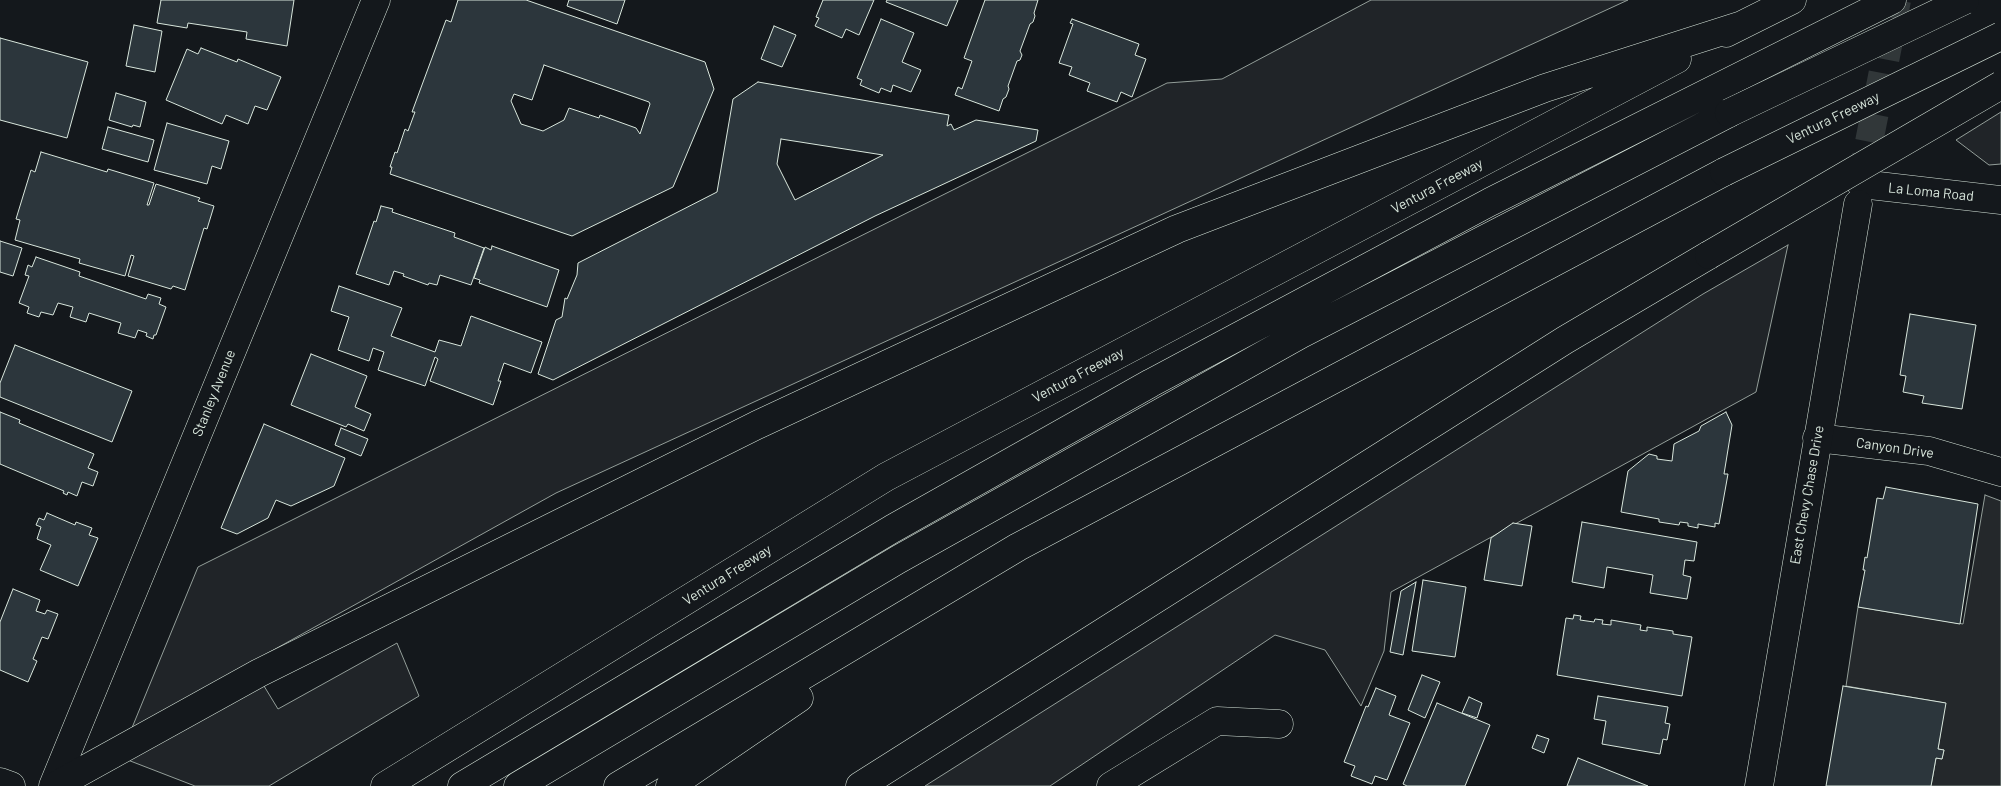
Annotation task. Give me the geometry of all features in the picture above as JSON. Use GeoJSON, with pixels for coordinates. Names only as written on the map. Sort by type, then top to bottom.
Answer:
{"type":"FeatureCollection","features":[{"type":"Feature","properties":{"kind":"main road","name":"Stanley Avenue"},"geometry":{"type":"LineString","coordinates":[[54,786],[376,0]]}},
{"type":"Feature","properties":{"kind":"main road","name":"Ventura Freeway"},"geometry":{"type":"LineString","coordinates":[[385,786],[886,477],[1792,0]]}},
{"type":"Feature","properties":{"kind":"main road"},"geometry":{"type":"LineString","coordinates":[[462,786],[892,529],[1151,383],[1490,202],[1892,0]]}},
{"type":"Feature","properties":{"kind":"main road"},"geometry":{"type":"LineString","coordinates":[[518,786],[899,559],[1292,339],[1729,114],[1965,0]]}},
{"type":"Feature","properties":{"kind":"main road"},"geometry":{"type":"LineString","coordinates":[[54,786],[259,673],[757,425],[1177,228],[1545,88],[1742,25]]}},
{"type":"Feature","properties":{"kind":"main road","name":"Ventura Freeway"},"geometry":{"type":"LineString","coordinates":[[618,786],[1018,547],[1724,172],[2001,36]]}},
{"type":"Feature","properties":{"kind":"main road"},"geometry":{"type":"LineString","coordinates":[[860,786],[1565,340],[2001,85]]}},
{"type":"Feature","properties":{"kind":"main road","name":"La Loma Road"},"geometry":{"type":"LineString","coordinates":[[1859,194],[2001,200]]}},
{"type":"Feature","properties":{"kind":"main road","name":"East Chevy Chase Drive"},"geometry":{"type":"LineString","coordinates":[[1759,786],[1816,438],[1859,194]]}},
{"type":"Feature","properties":{"kind":"main road","name":"Canyon Drive"},"geometry":{"type":"LineString","coordinates":[[1816,438],[1929,451],[2001,472]]}},
{"type":"Feature","properties":{"kind":"main road"},"geometry":{"type":"LineString","coordinates":[[670,786],[1018,547]]}},
{"type":"Feature","properties":{"kind":"main road"},"geometry":{"type":"LineString","coordinates":[[1111,786],[1217,721],[1279,724]]}},
{"type":"Feature","properties":{"kind":"main road"},"geometry":{"type":"LineString","coordinates":[[0,782],[11,786]]}},
{"type":"Feature","properties":{"kind":"shaded area"},"geometry":{"type":"Polygon","coordinates":[[[1371,0],[1628,0],[556,493],[250,663],[278,709],[397,643],[419,696],[269,786],[195,786],[120,757],[198,567],[1167,83],[1222,79],[1371,0]]]}},
{"type":"Feature","properties":{"kind":"shaded area"},"geometry":{"type":"Polygon","coordinates":[[[2001,112],[2001,164],[1989,165],[1956,140],[2001,112]]]}},
{"type":"Feature","properties":{"kind":"shaded area"},"geometry":{"type":"Polygon","coordinates":[[[1788,245],[1756,392],[1391,592],[1384,651],[1361,706],[1325,650],[1275,635],[1050,786],[925,786],[1703,294],[1788,245]]]}},
{"type":"Feature","properties":{"kind":"shaded area"},"geometry":{"type":"Polygon","coordinates":[[[1985,495],[2001,501],[2001,786],[1931,786],[1936,758],[1942,759],[1944,750],[1938,749],[1945,703],[1846,686],[1858,607],[1963,624],[1985,495]]]}},
{"type":"Feature","properties":{"kind":"building"},"geometry":{"type":"Polygon","coordinates":[[[161,0],[294,0],[287,46],[246,39],[247,32],[188,23],[187,28],[157,23],[161,0]]]}},
{"type":"Feature","properties":{"kind":"building"},"geometry":{"type":"Polygon","coordinates":[[[458,0],[526,0],[705,62],[714,89],[673,187],[572,236],[390,174],[392,167],[390,167],[395,152],[397,153],[405,129],[408,131],[415,112],[412,112],[446,20],[451,22],[458,0]],[[544,65],[532,100],[514,94],[511,101],[521,124],[543,131],[564,120],[569,108],[599,118],[600,115],[636,128],[640,134],[650,104],[649,102],[544,65]]]}},
{"type":"Feature","properties":{"kind":"building"},"geometry":{"type":"Polygon","coordinates":[[[569,0],[625,0],[617,24],[567,6],[569,0]]]}},
{"type":"Feature","properties":{"kind":"building"},"geometry":{"type":"Polygon","coordinates":[[[823,0],[874,0],[859,35],[846,29],[842,38],[815,26],[819,18],[816,17],[823,0]]]}},
{"type":"Feature","properties":{"kind":"building"},"geometry":{"type":"Polygon","coordinates":[[[887,0],[958,0],[947,26],[886,2],[887,0]]]}},
{"type":"Feature","properties":{"kind":"building"},"geometry":{"type":"Polygon","coordinates":[[[985,0],[1038,0],[1033,22],[1030,24],[1020,51],[1022,55],[1020,60],[1017,61],[1008,86],[1009,89],[999,111],[955,95],[958,87],[962,89],[972,61],[964,58],[985,0]]]}},
{"type":"Feature","properties":{"kind":"building"},"geometry":{"type":"Polygon","coordinates":[[[881,19],[914,33],[902,62],[921,70],[911,92],[893,85],[891,92],[881,88],[879,93],[860,85],[862,80],[857,78],[881,19]]]}},
{"type":"Feature","properties":{"kind":"building"},"geometry":{"type":"Polygon","coordinates":[[[1072,19],[1139,44],[1135,55],[1146,59],[1132,97],[1121,92],[1117,102],[1087,91],[1090,83],[1069,75],[1072,67],[1059,63],[1073,24],[1070,23],[1072,19]]]}},
{"type":"Feature","properties":{"kind":"building"},"geometry":{"type":"Polygon","coordinates":[[[134,25],[162,31],[155,72],[126,66],[134,25]]]}},
{"type":"Feature","properties":{"kind":"building"},"geometry":{"type":"Polygon","coordinates":[[[774,26],[796,35],[782,67],[761,59],[774,26]]]}},
{"type":"Feature","properties":{"kind":"building"},"geometry":{"type":"Polygon","coordinates":[[[0,38],[88,62],[67,138],[0,120],[0,38]]]}},
{"type":"Feature","properties":{"kind":"building"},"geometry":{"type":"Polygon","coordinates":[[[201,48],[237,62],[238,59],[281,77],[267,110],[255,106],[248,124],[226,115],[222,124],[166,100],[187,49],[198,54],[201,48]]]}},
{"type":"Feature","properties":{"kind":"building"},"geometry":{"type":"Polygon","coordinates":[[[758,82],[949,115],[947,126],[951,124],[954,130],[976,120],[1038,130],[1036,141],[875,216],[553,380],[538,374],[556,320],[562,317],[565,298],[567,299],[577,275],[578,263],[717,192],[733,99],[758,82]],[[781,139],[777,164],[795,200],[883,155],[781,139]]]}},
{"type":"Feature","properties":{"kind":"building"},"geometry":{"type":"Polygon","coordinates":[[[116,93],[146,102],[140,127],[133,125],[132,127],[109,120],[116,93]]]}},
{"type":"Feature","properties":{"kind":"building"},"geometry":{"type":"Polygon","coordinates":[[[167,123],[229,141],[221,169],[212,166],[207,184],[154,170],[167,123]]]}},
{"type":"Feature","properties":{"kind":"building"},"geometry":{"type":"Polygon","coordinates":[[[108,127],[154,140],[148,162],[102,149],[108,127]]]}},
{"type":"Feature","properties":{"kind":"building"},"geometry":{"type":"Polygon","coordinates":[[[41,152],[107,172],[108,169],[154,183],[147,205],[149,205],[156,184],[200,198],[198,201],[214,206],[207,229],[204,228],[185,290],[173,286],[171,289],[128,276],[134,256],[131,255],[125,276],[79,263],[80,259],[15,240],[20,220],[16,219],[31,170],[35,172],[41,152]]]}},
{"type":"Feature","properties":{"kind":"building"},"geometry":{"type":"Polygon","coordinates":[[[381,206],[393,209],[392,212],[455,233],[454,237],[484,248],[471,285],[440,275],[437,285],[429,283],[428,285],[394,271],[389,285],[356,274],[381,206]]]}},
{"type":"Feature","properties":{"kind":"building"},"geometry":{"type":"Polygon","coordinates":[[[0,241],[22,248],[13,276],[0,272],[0,241]]]}},
{"type":"Feature","properties":{"kind":"building"},"geometry":{"type":"Polygon","coordinates":[[[492,246],[559,270],[547,307],[479,283],[480,280],[474,278],[485,247],[491,250],[492,246]]]}},
{"type":"Feature","properties":{"kind":"building"},"geometry":{"type":"Polygon","coordinates":[[[36,257],[80,272],[79,276],[146,299],[148,294],[161,298],[159,304],[166,307],[156,335],[154,335],[153,339],[146,336],[147,333],[138,330],[135,338],[118,333],[121,323],[89,313],[86,322],[70,317],[73,307],[58,303],[53,315],[41,312],[39,317],[27,313],[29,307],[19,303],[29,276],[25,275],[28,265],[32,267],[36,257]]]}},
{"type":"Feature","properties":{"kind":"building"},"geometry":{"type":"Polygon","coordinates":[[[339,286],[402,308],[391,336],[435,352],[439,340],[461,346],[471,316],[542,342],[531,373],[504,363],[498,381],[501,381],[493,405],[430,381],[438,359],[435,357],[425,386],[378,370],[384,352],[373,348],[369,361],[338,350],[349,317],[331,311],[339,286]]]}},
{"type":"Feature","properties":{"kind":"building"},"geometry":{"type":"Polygon","coordinates":[[[1910,314],[1976,325],[1962,409],[1922,403],[1924,396],[1903,392],[1906,376],[1900,375],[1910,314]]]}},
{"type":"Feature","properties":{"kind":"building"},"geometry":{"type":"Polygon","coordinates":[[[15,345],[132,391],[112,442],[0,397],[0,383],[15,345]]]}},
{"type":"Feature","properties":{"kind":"building"},"geometry":{"type":"Polygon","coordinates":[[[311,354],[367,376],[355,407],[371,414],[364,431],[348,424],[346,427],[291,405],[311,354]]]}},
{"type":"Feature","properties":{"kind":"building"},"geometry":{"type":"Polygon","coordinates":[[[0,412],[20,420],[19,423],[94,454],[88,468],[98,472],[93,486],[82,482],[77,496],[68,492],[67,495],[63,493],[64,491],[0,464],[0,412]]]}},
{"type":"Feature","properties":{"kind":"building"},"geometry":{"type":"Polygon","coordinates":[[[1726,412],[1732,425],[1724,474],[1728,474],[1719,524],[1715,523],[1715,527],[1698,524],[1698,528],[1688,526],[1688,523],[1680,522],[1679,525],[1659,522],[1659,519],[1621,512],[1628,471],[1649,454],[1657,456],[1657,459],[1672,461],[1674,444],[1699,431],[1701,426],[1726,412]]]}},
{"type":"Feature","properties":{"kind":"building"},"geometry":{"type":"Polygon","coordinates":[[[264,424],[345,458],[334,486],[291,506],[276,500],[268,518],[237,534],[221,528],[264,424]]]}},
{"type":"Feature","properties":{"kind":"building"},"geometry":{"type":"Polygon","coordinates":[[[341,428],[368,439],[361,456],[335,445],[341,428]]]}},
{"type":"Feature","properties":{"kind":"building"},"geometry":{"type":"Polygon","coordinates":[[[1886,487],[1978,504],[1960,624],[1858,607],[1865,570],[1863,570],[1865,557],[1867,558],[1877,498],[1883,499],[1886,487]]]}},
{"type":"Feature","properties":{"kind":"building"},"geometry":{"type":"Polygon","coordinates":[[[47,513],[75,525],[76,522],[92,528],[89,535],[98,538],[78,586],[40,570],[51,545],[37,539],[41,527],[36,525],[39,518],[44,520],[47,513]]]}},
{"type":"Feature","properties":{"kind":"building"},"geometry":{"type":"Polygon","coordinates":[[[1582,522],[1697,542],[1694,561],[1685,560],[1683,575],[1691,577],[1687,599],[1650,593],[1653,575],[1607,567],[1604,588],[1572,582],[1582,522]]]}},
{"type":"Feature","properties":{"kind":"building"},"geometry":{"type":"Polygon","coordinates":[[[1513,523],[1532,526],[1522,586],[1484,580],[1491,538],[1513,523]]]}},
{"type":"Feature","properties":{"kind":"building"},"geometry":{"type":"Polygon","coordinates":[[[1423,580],[1466,587],[1455,657],[1412,651],[1423,580]]]}},
{"type":"Feature","properties":{"kind":"building"},"geometry":{"type":"Polygon","coordinates":[[[1416,582],[1403,655],[1390,652],[1401,591],[1416,582]]]}},
{"type":"Feature","properties":{"kind":"building"},"geometry":{"type":"Polygon","coordinates":[[[13,589],[40,600],[36,611],[45,614],[47,610],[58,614],[48,639],[42,637],[33,659],[37,661],[28,682],[0,670],[0,622],[13,589]]]}},
{"type":"Feature","properties":{"kind":"building"},"geometry":{"type":"Polygon","coordinates":[[[1574,615],[1581,616],[1580,620],[1594,622],[1595,619],[1603,620],[1602,624],[1611,625],[1611,620],[1641,625],[1640,630],[1647,631],[1647,627],[1673,631],[1673,634],[1692,637],[1682,696],[1557,675],[1566,618],[1573,619],[1574,615]]]}},
{"type":"Feature","properties":{"kind":"building"},"geometry":{"type":"Polygon","coordinates":[[[1422,675],[1440,682],[1425,718],[1408,710],[1422,675]]]}},
{"type":"Feature","properties":{"kind":"building"},"geometry":{"type":"Polygon","coordinates":[[[1843,686],[1946,703],[1938,749],[1944,750],[1942,759],[1936,758],[1931,786],[1826,786],[1843,686]]]}},
{"type":"Feature","properties":{"kind":"building"},"geometry":{"type":"Polygon","coordinates":[[[1376,688],[1396,696],[1389,715],[1410,723],[1387,780],[1375,776],[1372,784],[1351,776],[1355,766],[1344,762],[1366,706],[1368,707],[1376,688]]]}},
{"type":"Feature","properties":{"kind":"building"},"geometry":{"type":"Polygon","coordinates":[[[1598,696],[1668,707],[1665,723],[1670,724],[1667,740],[1663,739],[1660,754],[1602,744],[1606,721],[1594,719],[1598,696]]]}},
{"type":"Feature","properties":{"kind":"building"},"geometry":{"type":"Polygon","coordinates":[[[1469,697],[1482,703],[1477,718],[1462,713],[1469,697]]]}},
{"type":"Feature","properties":{"kind":"building"},"geometry":{"type":"Polygon","coordinates":[[[1437,703],[1490,725],[1465,786],[1407,786],[1403,784],[1437,703]]]}},
{"type":"Feature","properties":{"kind":"building"},"geometry":{"type":"Polygon","coordinates":[[[1537,735],[1549,739],[1544,753],[1532,748],[1537,735]]]}},
{"type":"Feature","properties":{"kind":"building"},"geometry":{"type":"Polygon","coordinates":[[[1578,758],[1648,786],[1567,786],[1578,758]]]}},
{"type":"Feature","properties":{"kind":"tunnel"},"geometry":{"type":"LineString","coordinates":[[1861,183],[1897,0]]}}]}
